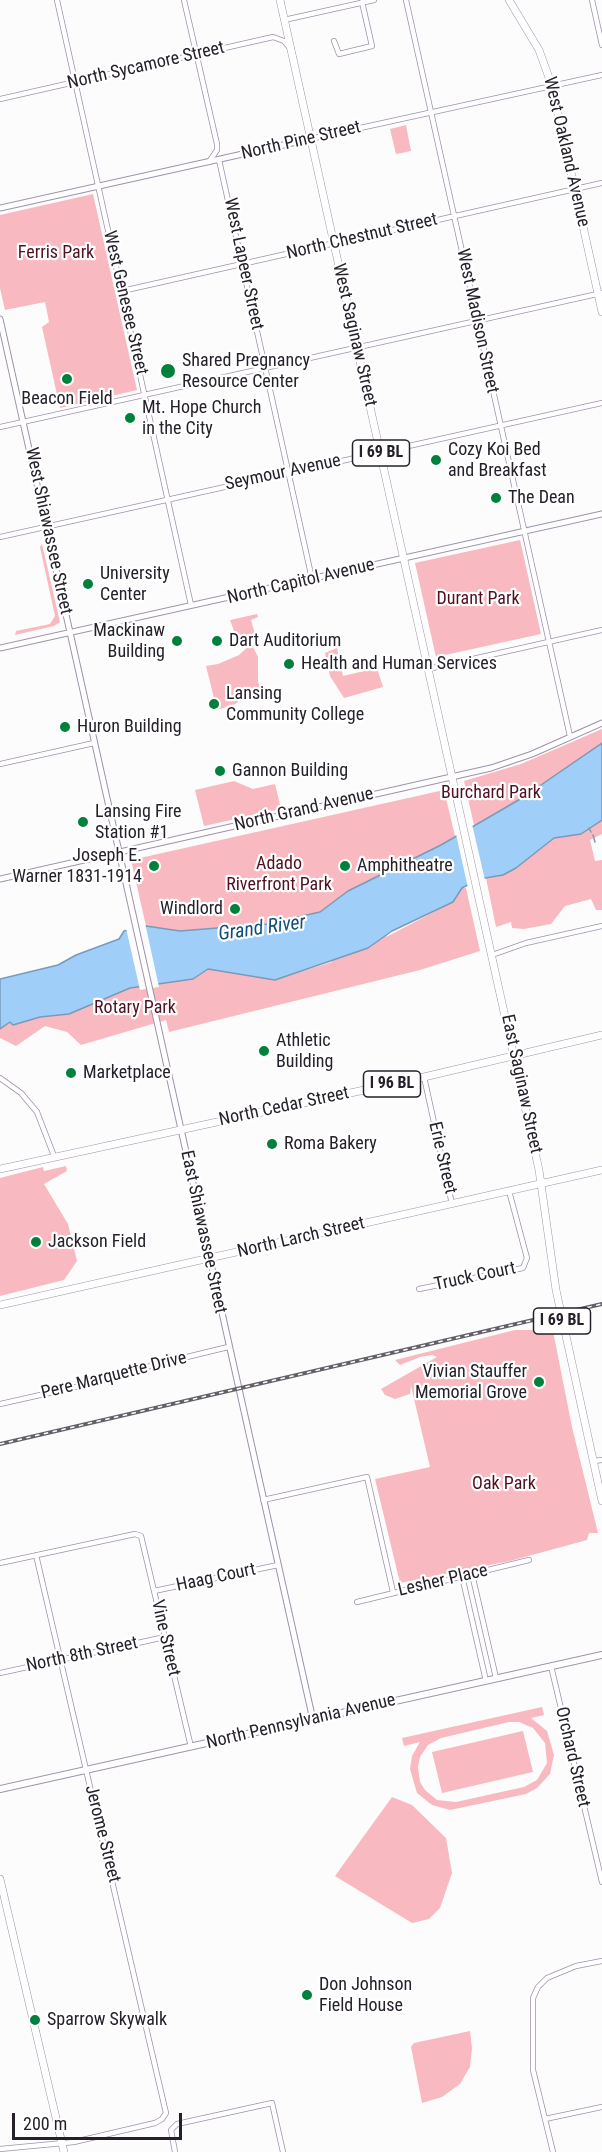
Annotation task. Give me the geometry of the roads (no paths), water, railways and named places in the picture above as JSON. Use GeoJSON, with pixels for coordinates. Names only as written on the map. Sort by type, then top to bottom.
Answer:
{"type":"FeatureCollection","features":[{"type":"Feature","properties":{"kind":"main road","name":"West Saginaw Street"},"geometry":{"type":"LineString","coordinates":[[279,0],[428,669]]}},
{"type":"Feature","properties":{"kind":"main road","name":"West Oakland Avenue"},"geometry":{"type":"LineString","coordinates":[[510,0],[539,50],[552,86],[600,293],[602,312]]}},
{"type":"Feature","properties":{"kind":"main road","name":"East Saginaw Street"},"geometry":{"type":"LineString","coordinates":[[428,669],[542,1183],[556,1290],[598,1461],[602,1501]]}},
{"type":"Feature","properties":{"kind":"main road","name":"North Cedar Street"},"geometry":{"type":"LineString","coordinates":[[0,1169],[180,1128],[424,1077],[602,1035]]}},
{"type":"Feature","properties":{"kind":"main road","name":"North Larch Street"},"geometry":{"type":"LineString","coordinates":[[0,1305],[602,1170]]}},
{"type":"Feature","properties":{"kind":"main road","name":"North Pennsylvania Avenue"},"geometry":{"type":"LineString","coordinates":[[0,1789],[602,1655]]}},
{"type":"Feature","properties":{"kind":"main road"},"geometry":{"type":"LineString","coordinates":[[0,1879],[3,1901],[64,2152]]}},
{"type":"Feature","properties":{"kind":"street","name":"West Genesee Street"},"geometry":{"type":"LineString","coordinates":[[57,0],[191,605]]}},
{"type":"Feature","properties":{"kind":"street"},"geometry":{"type":"LineString","coordinates":[[184,0],[217,144],[214,156],[208,162]]}},
{"type":"Feature","properties":{"kind":"street"},"geometry":{"type":"LineString","coordinates":[[284,20],[374,0]]}},
{"type":"Feature","properties":{"kind":"street","name":"West Madison Street"},"geometry":{"type":"LineString","coordinates":[[406,0],[570,736]]}},
{"type":"Feature","properties":{"kind":"street"},"geometry":{"type":"LineString","coordinates":[[592,0],[602,45]]}},
{"type":"Feature","properties":{"kind":"street"},"geometry":{"type":"LineString","coordinates":[[334,41],[339,54],[372,46],[362,2]]}},
{"type":"Feature","properties":{"kind":"street","name":"North Sycamore Street"},"geometry":{"type":"LineString","coordinates":[[0,99],[273,37],[284,41],[289,47]]}},
{"type":"Feature","properties":{"kind":"street","name":"North Pine Street"},"geometry":{"type":"LineString","coordinates":[[0,208],[602,75]]}},
{"type":"Feature","properties":{"kind":"street","name":"West Lapeer Street"},"geometry":{"type":"LineString","coordinates":[[219,160],[312,579]]}},
{"type":"Feature","properties":{"kind":"street","name":"North Chestnut Street"},"geometry":{"type":"LineString","coordinates":[[122,291],[602,183]]}},
{"type":"Feature","properties":{"kind":"street"},"geometry":{"type":"LineString","coordinates":[[0,427],[600,293]]}},
{"type":"Feature","properties":{"kind":"street","name":"West Shiawassee Street"},"geometry":{"type":"LineString","coordinates":[[0,319],[94,744]]}},
{"type":"Feature","properties":{"kind":"street","name":"Seymour Avenue"},"geometry":{"type":"LineString","coordinates":[[0,537],[602,403]]}},
{"type":"Feature","properties":{"kind":"street","name":"North Capitol Avenue"},"geometry":{"type":"LineString","coordinates":[[0,648],[602,514]]}},
{"type":"Feature","properties":{"kind":"street"},"geometry":{"type":"LineString","coordinates":[[428,669],[602,630]]}},
{"type":"Feature","properties":{"kind":"street","name":"North Grand Avenue"},"geometry":{"type":"LineString","coordinates":[[0,879],[509,763],[602,723]]}},
{"type":"Feature","properties":{"kind":"street"},"geometry":{"type":"LineString","coordinates":[[0,764],[94,744]]}},
{"type":"Feature","properties":{"kind":"street","name":"East Shiawassee Street"},"geometry":{"type":"LineString","coordinates":[[94,744],[313,1720]]}},
{"type":"Feature","properties":{"kind":"street"},"geometry":{"type":"LineString","coordinates":[[492,955],[526,943],[602,926]]}},
{"type":"Feature","properties":{"kind":"street","name":"Erie Street"},"geometry":{"type":"LineString","coordinates":[[424,1077],[452,1204]]}},
{"type":"Feature","properties":{"kind":"street"},"geometry":{"type":"LineString","coordinates":[[0,1078],[21,1093],[37,1112],[54,1156]]}},
{"type":"Feature","properties":{"kind":"street","name":"Truck Court"},"geometry":{"type":"LineString","coordinates":[[419,1289],[523,1268],[527,1258],[509,1191]]}},
{"type":"Feature","properties":{"kind":"street","name":"Pere Marquette Drive"},"geometry":{"type":"LineString","coordinates":[[0,1404],[124,1376],[150,1366],[228,1347]]}},
{"type":"Feature","properties":{"kind":"street"},"geometry":{"type":"LineString","coordinates":[[263,1500],[368,1477],[393,1592]]}},
{"type":"Feature","properties":{"kind":"street","name":"Vine Street"},"geometry":{"type":"LineString","coordinates":[[36,1555],[135,1534],[142,1540],[191,1747]]}},
{"type":"Feature","properties":{"kind":"street"},"geometry":{"type":"LineString","coordinates":[[0,1563],[36,1555]]}},
{"type":"Feature","properties":{"kind":"street","name":"Jerome Street"},"geometry":{"type":"LineString","coordinates":[[36,1555],[166,2113],[155,2123],[62,2144]]}},
{"type":"Feature","properties":{"kind":"street","name":"Lesher Place"},"geometry":{"type":"LineString","coordinates":[[357,1602],[529,1560]]}},
{"type":"Feature","properties":{"kind":"street","name":"Haag Court"},"geometry":{"type":"LineString","coordinates":[[154,1592],[278,1565]]}},
{"type":"Feature","properties":{"kind":"street"},"geometry":{"type":"LineString","coordinates":[[472,1574],[496,1678]]}},
{"type":"Feature","properties":{"kind":"street"},"geometry":{"type":"LineString","coordinates":[[462,1576],[486,1681]]}},
{"type":"Feature","properties":{"kind":"street","name":"North 8th Street"},"geometry":{"type":"LineString","coordinates":[[0,1673],[165,1637]]}},
{"type":"Feature","properties":{"kind":"street","name":"Orchard Street"},"geometry":{"type":"LineString","coordinates":[[551,1666],[602,1882]]}},
{"type":"Feature","properties":{"kind":"street"},"geometry":{"type":"LineString","coordinates":[[553,2152],[533,2070],[533,1998],[538,1987],[556,1973],[602,1961]]}},
{"type":"Feature","properties":{"kind":"street"},"geometry":{"type":"LineString","coordinates":[[175,2152],[171,2130],[177,2124],[272,2103],[283,2152]]}},
{"type":"Feature","properties":{"kind":"street"},"geometry":{"type":"LineString","coordinates":[[545,2120],[602,2107]]}},
{"type":"Feature","properties":{"kind":"street"},"geometry":{"type":"LineString","coordinates":[[0,2149],[62,2144]]}},
{"type":"Feature","properties":{"kind":"water","name":"Grand River"},"geometry":{"type":"Polygon","coordinates":[[[602,743],[602,820],[581,834],[554,838],[516,868],[503,875],[479,879],[462,888],[453,902],[392,931],[368,948],[275,980],[208,969],[193,979],[130,988],[69,1014],[40,1017],[13,1025],[10,1022],[0,1029],[0,979],[58,965],[76,955],[119,939],[124,931],[146,926],[180,931],[267,924],[320,912],[348,891],[441,845],[522,798],[602,743]]]}},
{"type":"Feature","properties":{"kind":"waterway"},"geometry":{"type":"LineString","coordinates":[[589,828],[591,832]]}},
{"type":"Feature","properties":{"kind":"waterway"},"geometry":{"type":"LineString","coordinates":[[593,835],[595,842]]}},
{"type":"Feature","properties":{"kind":"railway"},"geometry":{"type":"LineString","coordinates":[[0,1444],[602,1304]]}},
{"type":"Feature","properties":{"kind":"place","name":"Shared Pregnancy Resource Center"},"geometry":{"type":"Point","coordinates":[168,371]}},
{"type":"Feature","properties":{"kind":"place","name":"Beacon Field"},"geometry":{"type":"Point","coordinates":[67,379]}},
{"type":"Feature","properties":{"kind":"place","name":"Mt. Hope Church in the City"},"geometry":{"type":"Point","coordinates":[130,418]}},
{"type":"Feature","properties":{"kind":"place","name":"Cozy Koi Bed and Breakfast"},"geometry":{"type":"Point","coordinates":[436,460]}},
{"type":"Feature","properties":{"kind":"place","name":"The Dean"},"geometry":{"type":"Point","coordinates":[496,498]}},
{"type":"Feature","properties":{"kind":"place","name":"University Center"},"geometry":{"type":"Point","coordinates":[88,584]}},
{"type":"Feature","properties":{"kind":"place","name":"Mackinaw Building"},"geometry":{"type":"Point","coordinates":[177,641]}},
{"type":"Feature","properties":{"kind":"place","name":"Dart Auditorium"},"geometry":{"type":"Point","coordinates":[217,641]}},
{"type":"Feature","properties":{"kind":"place","name":"Health and Human Services"},"geometry":{"type":"Point","coordinates":[289,664]}},
{"type":"Feature","properties":{"kind":"place","name":"Lansing Community College"},"geometry":{"type":"Point","coordinates":[214,704]}},
{"type":"Feature","properties":{"kind":"place","name":"Huron Building"},"geometry":{"type":"Point","coordinates":[65,727]}},
{"type":"Feature","properties":{"kind":"place","name":"Gannon Building"},"geometry":{"type":"Point","coordinates":[220,771]}},
{"type":"Feature","properties":{"kind":"place","name":"Lansing Fire Station #1"},"geometry":{"type":"Point","coordinates":[83,822]}},
{"type":"Feature","properties":{"kind":"place","name":"Joseph E. Warner 1831-1914"},"geometry":{"type":"Point","coordinates":[154,866]}},
{"type":"Feature","properties":{"kind":"place","name":"Amphitheatre"},"geometry":{"type":"Point","coordinates":[345,866]}},
{"type":"Feature","properties":{"kind":"place","name":"Windlord"},"geometry":{"type":"Point","coordinates":[235,909]}},
{"type":"Feature","properties":{"kind":"place","name":"Athletic Building"},"geometry":{"type":"Point","coordinates":[264,1051]}},
{"type":"Feature","properties":{"kind":"place","name":"Marketplace"},"geometry":{"type":"Point","coordinates":[71,1073]}},
{"type":"Feature","properties":{"kind":"place","name":"Roma Bakery"},"geometry":{"type":"Point","coordinates":[272,1144]}},
{"type":"Feature","properties":{"kind":"place","name":"Jackson Field"},"geometry":{"type":"Point","coordinates":[36,1242]}},
{"type":"Feature","properties":{"kind":"place","name":"Vivian Stauffer Memorial Grove"},"geometry":{"type":"Point","coordinates":[539,1382]}},
{"type":"Feature","properties":{"kind":"place","name":"Don Johnson Field House"},"geometry":{"type":"Point","coordinates":[307,1995]}},
{"type":"Feature","properties":{"kind":"place","name":"Sparrow Skywalk"},"geometry":{"type":"Point","coordinates":[35,2020]}},
{"type":"Feature","properties":{"kind":"park label","name":"Ferris Park"},"geometry":{"type":"Point","coordinates":[56,253]}},
{"type":"Feature","properties":{"kind":"park label","name":"Durant Park"},"geometry":{"type":"Point","coordinates":[478,599]}},
{"type":"Feature","properties":{"kind":"park label","name":"Burchard Park"},"geometry":{"type":"Point","coordinates":[491,793]}},
{"type":"Feature","properties":{"kind":"park label","name":"Adado Riverfront Park"},"geometry":{"type":"Point","coordinates":[279,874]}},
{"type":"Feature","properties":{"kind":"park label","name":"Rotary Park"},"geometry":{"type":"Point","coordinates":[135,1008]}},
{"type":"Feature","properties":{"kind":"park label","name":"Oak Park"},"geometry":{"type":"Point","coordinates":[504,1484]}}]}
